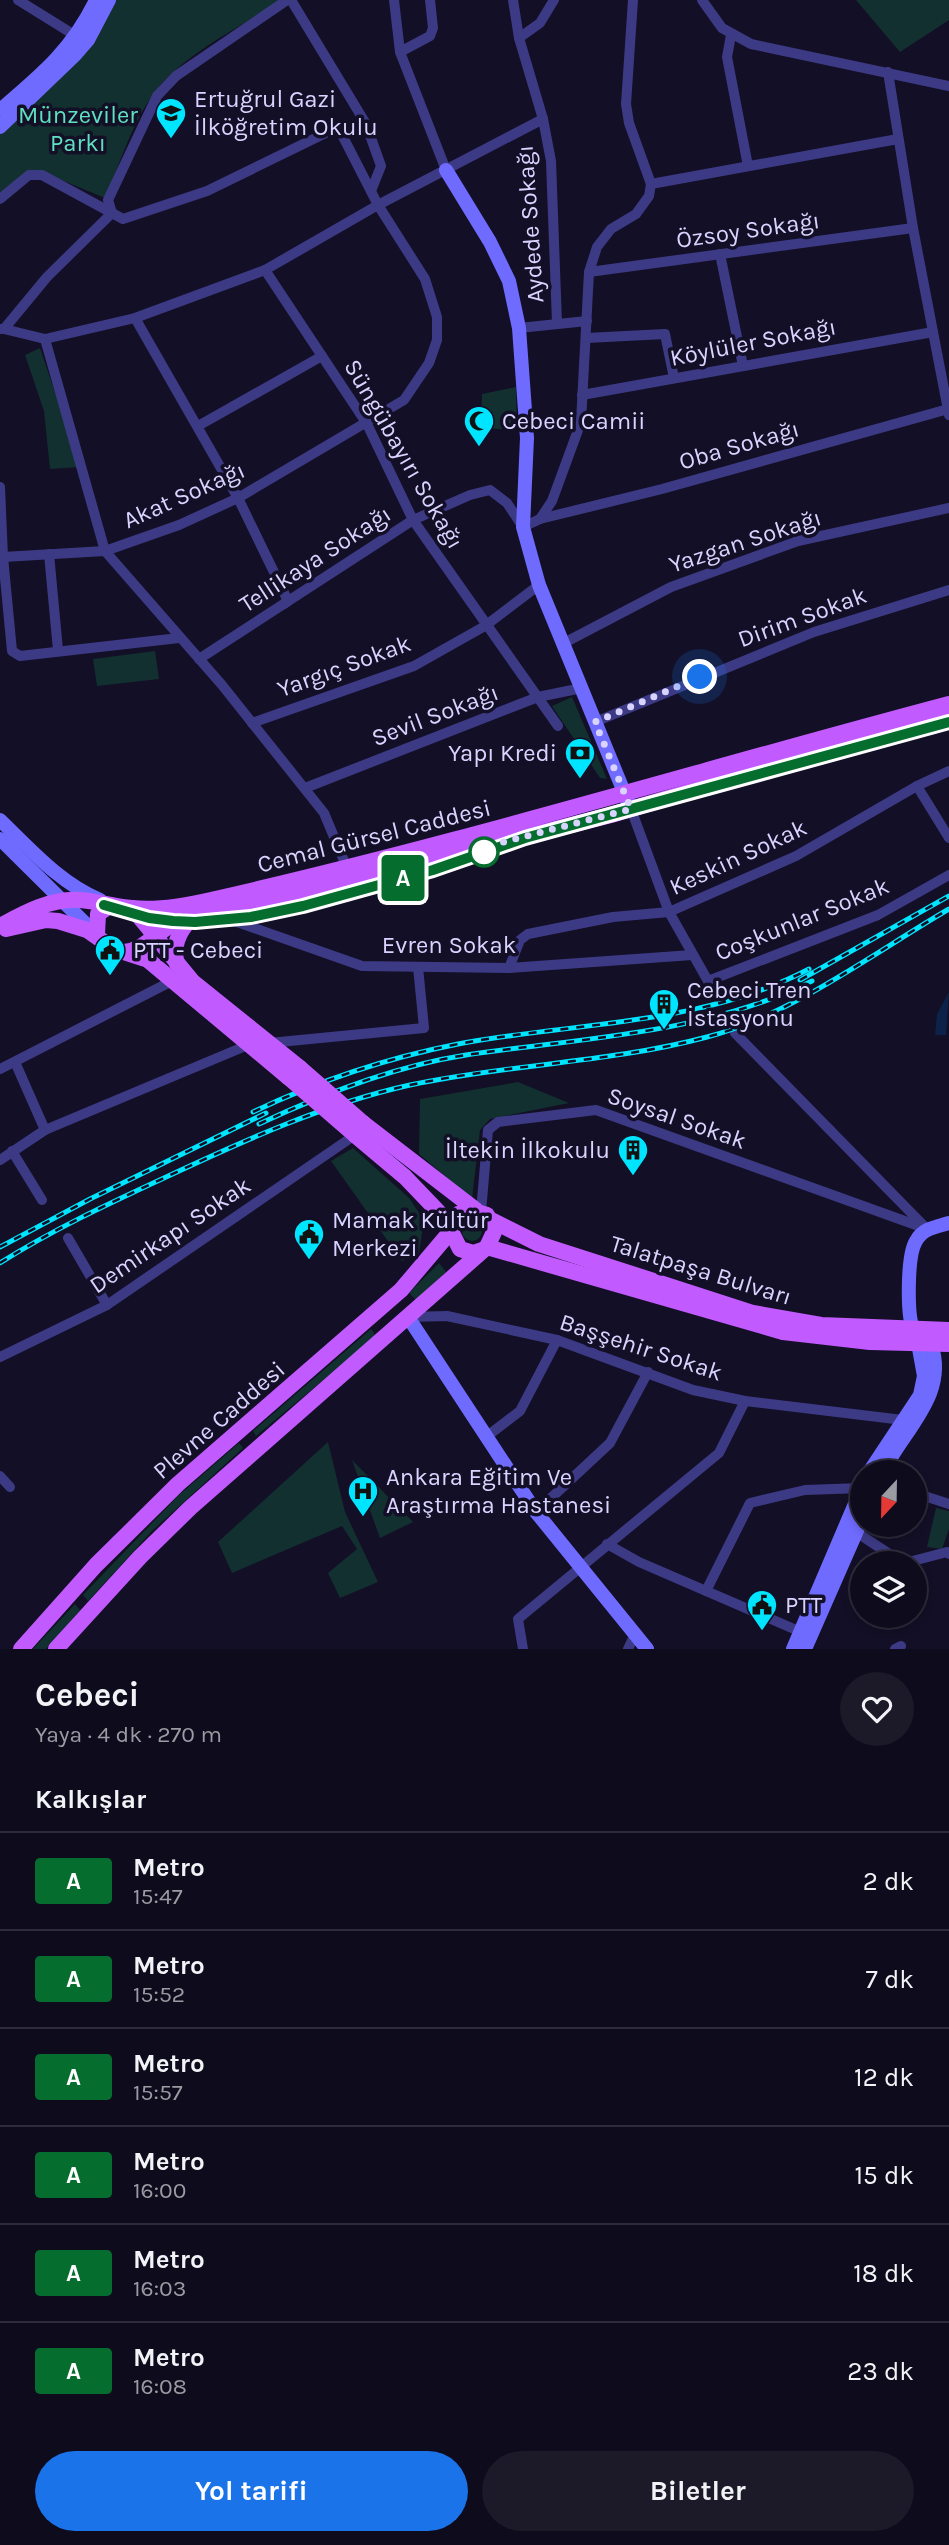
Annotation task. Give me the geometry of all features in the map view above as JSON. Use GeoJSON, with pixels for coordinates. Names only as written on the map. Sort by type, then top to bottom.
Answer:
{"type":"FeatureCollection","features":[{"type":"Feature","properties":{"kind":"main road"},"geometry":{"type":"LineString","coordinates":[[0,110],[57,61],[76,36],[96,0]]}},
{"type":"Feature","properties":{"kind":"main road"},"geometry":{"type":"LineString","coordinates":[[0,127],[88,40],[109,0]]}},
{"type":"Feature","properties":{"kind":"main road"},"geometry":{"type":"LineString","coordinates":[[446,170],[490,242],[509,281],[519,328],[527,438],[523,527],[538,585],[631,809]]}},
{"type":"Feature","properties":{"kind":"main road","name":"Cemal Gürsel Caddesi"},"geometry":{"type":"LineString","coordinates":[[132,908],[190,904],[347,868],[949,704]]}},
{"type":"Feature","properties":{"kind":"main road","name":"Cemal Gürsel Caddesi"},"geometry":{"type":"LineString","coordinates":[[155,934],[171,925],[631,809],[841,746],[949,719]]}},
{"type":"Feature","properties":{"kind":"main road"},"geometry":{"type":"LineString","coordinates":[[0,820],[74,888],[111,905]]}},
{"type":"Feature","properties":{"kind":"main road"},"geometry":{"type":"LineString","coordinates":[[0,839],[97,934]]}},
{"type":"Feature","properties":{"kind":"main road"},"geometry":{"type":"LineString","coordinates":[[0,928],[41,906],[63,901],[79,900],[132,908],[155,934],[142,947],[124,952]]}},
{"type":"Feature","properties":{"kind":"main road"},"geometry":{"type":"LineString","coordinates":[[97,934],[98,914],[111,905]]}},
{"type":"Feature","properties":{"kind":"main road","name":"Talatpaşa Bulvarı"},"geometry":{"type":"LineString","coordinates":[[0,928],[46,920],[70,924],[97,934],[104,943],[176,973],[269,1044],[294,1073],[359,1129],[451,1228],[460,1249],[473,1253],[484,1249],[783,1332],[922,1337],[949,1330]]}},
{"type":"Feature","properties":{"kind":"main road"},"geometry":{"type":"LineString","coordinates":[[176,973],[176,945],[181,930],[190,920]]}},
{"type":"Feature","properties":{"kind":"main road","name":"Talatpaşa Bulvarı"},"geometry":{"type":"LineString","coordinates":[[155,934],[176,973],[248,1045],[294,1073]]}},
{"type":"Feature","properties":{"kind":"main road","name":"Talatpaşa Bulvarı"},"geometry":{"type":"LineString","coordinates":[[359,1129],[483,1214],[539,1244],[753,1312],[821,1325],[922,1337],[949,1344]]}},
{"type":"Feature","properties":{"kind":"main road"},"geometry":{"type":"LineString","coordinates":[[451,1228],[458,1214],[483,1214],[494,1232],[484,1249]]}},
{"type":"Feature","properties":{"kind":"main road"},"geometry":{"type":"LineString","coordinates":[[891,1460],[936,1392],[939,1374],[909,1304],[913,1247],[928,1229],[949,1223]]}},
{"type":"Feature","properties":{"kind":"main road","name":"Plevne Caddesi"},"geometry":{"type":"LineString","coordinates":[[21,1649],[140,1521],[392,1299],[419,1271],[451,1228]]}},
{"type":"Feature","properties":{"kind":"main road","name":"Plevne Caddesi"},"geometry":{"type":"LineString","coordinates":[[56,1649],[140,1557],[190,1508],[484,1249]]}},
{"type":"Feature","properties":{"kind":"main road"},"geometry":{"type":"LineString","coordinates":[[408,1317],[536,1512],[631,1643],[647,1649]]}},
{"type":"Feature","properties":{"kind":"main road"},"geometry":{"type":"LineString","coordinates":[[877,1460],[923,1386],[922,1337]]}},
{"type":"Feature","properties":{"kind":"main road"},"geometry":{"type":"LineString","coordinates":[[793,1649],[850,1515]]}},
{"type":"Feature","properties":{"kind":"main road"},"geometry":{"type":"LineString","coordinates":[[805,1649],[854,1537]]}},
{"type":"Feature","properties":{"kind":"street"},"geometry":{"type":"LineString","coordinates":[[18,0],[76,36]]}},
{"type":"Feature","properties":{"kind":"street"},"geometry":{"type":"LineString","coordinates":[[113,213],[108,200],[157,96],[176,76],[289,0],[366,124],[381,166],[371,191]]}},
{"type":"Feature","properties":{"kind":"street"},"geometry":{"type":"LineString","coordinates":[[394,0],[400,52],[446,170]]}},
{"type":"Feature","properties":{"kind":"street"},"geometry":{"type":"LineString","coordinates":[[400,52],[430,36],[433,28],[430,0]]}},
{"type":"Feature","properties":{"kind":"street","name":"Aydede Sokağı"},"geometry":{"type":"LineString","coordinates":[[513,0],[519,37],[543,119],[551,161],[557,323]]}},
{"type":"Feature","properties":{"kind":"street"},"geometry":{"type":"LineString","coordinates":[[519,37],[540,23],[554,0]]}},
{"type":"Feature","properties":{"kind":"street"},"geometry":{"type":"LineString","coordinates":[[540,519],[552,501],[581,422],[589,272],[597,247],[611,229],[636,214],[649,196],[651,184],[629,123],[626,104],[632,0]]}},
{"type":"Feature","properties":{"kind":"street"},"geometry":{"type":"LineString","coordinates":[[702,0],[731,35],[772,50],[949,86]]}},
{"type":"Feature","properties":{"kind":"street"},"geometry":{"type":"LineString","coordinates":[[731,35],[727,57],[748,166]]}},
{"type":"Feature","properties":{"kind":"street"},"geometry":{"type":"LineString","coordinates":[[888,72],[913,228],[949,415]]}},
{"type":"Feature","properties":{"kind":"street"},"geometry":{"type":"LineString","coordinates":[[113,213],[47,276],[2,329],[45,340],[135,318],[265,270],[378,205],[543,119]]}},
{"type":"Feature","properties":{"kind":"street","name":"Akat Sokağı"},"geometry":{"type":"LineString","coordinates":[[3,557],[105,551],[178,525],[238,498],[404,400],[420,380],[437,340],[437,317],[425,279],[378,205],[338,127],[206,191],[123,219],[113,213]]}},
{"type":"Feature","properties":{"kind":"street"},"geometry":{"type":"LineString","coordinates":[[651,184],[898,139]]}},
{"type":"Feature","properties":{"kind":"street"},"geometry":{"type":"LineString","coordinates":[[0,199],[29,175],[42,174],[113,213]]}},
{"type":"Feature","properties":{"kind":"street","name":"Özsoy Sokağı"},"geometry":{"type":"LineString","coordinates":[[589,272],[913,228]]}},
{"type":"Feature","properties":{"kind":"street"},"geometry":{"type":"LineString","coordinates":[[720,254],[743,366]]}},
{"type":"Feature","properties":{"kind":"street","name":"Süngübayırı Sokağı"},"geometry":{"type":"LineString","coordinates":[[265,270],[367,424],[413,520],[485,626],[558,726]]}},
{"type":"Feature","properties":{"kind":"street"},"geometry":{"type":"LineString","coordinates":[[135,318],[238,498],[288,601]]}},
{"type":"Feature","properties":{"kind":"street"},"geometry":{"type":"LineString","coordinates":[[519,328],[587,321]]}},
{"type":"Feature","properties":{"kind":"street","name":"Köylüler Sokağı"},"geometry":{"type":"LineString","coordinates":[[582,395],[933,332]]}},
{"type":"Feature","properties":{"kind":"street"},"geometry":{"type":"LineString","coordinates":[[586,338],[665,334],[674,378]]}},
{"type":"Feature","properties":{"kind":"street"},"geometry":{"type":"LineString","coordinates":[[45,340],[105,551],[200,659],[305,788],[324,813],[347,868]]}},
{"type":"Feature","properties":{"kind":"street"},"geometry":{"type":"LineString","coordinates":[[198,426],[322,356]]}},
{"type":"Feature","properties":{"kind":"street","name":"Oba Sokağı"},"geometry":{"type":"LineString","coordinates":[[523,527],[540,519],[948,409]]}},
{"type":"Feature","properties":{"kind":"street"},"geometry":{"type":"LineString","coordinates":[[0,487],[3,557],[12,651],[20,656],[179,638]]}},
{"type":"Feature","properties":{"kind":"street","name":"Tellikaya Sokağı"},"geometry":{"type":"LineString","coordinates":[[200,659],[413,520],[490,490],[507,503],[523,527]]}},
{"type":"Feature","properties":{"kind":"street","name":"Yazgan Sokağı"},"geometry":{"type":"LineString","coordinates":[[564,643],[671,586],[798,541],[949,508]]}},
{"type":"Feature","properties":{"kind":"street"},"geometry":{"type":"LineString","coordinates":[[49,554],[58,650]]}},
{"type":"Feature","properties":{"kind":"street","name":"Yargıç Sokak"},"geometry":{"type":"LineString","coordinates":[[252,723],[414,666],[485,626],[538,585]]}},
{"type":"Feature","properties":{"kind":"street","name":"Dirim Sokak"},"geometry":{"type":"LineString","coordinates":[[595,722],[814,632],[949,590]]}},
{"type":"Feature","properties":{"kind":"street","name":"Sevil Sokağı"},"geometry":{"type":"LineString","coordinates":[[305,788],[538,697],[582,688]]}},
{"type":"Feature","properties":{"kind":"street","name":"Keskin Sokak"},"geometry":{"type":"LineString","coordinates":[[509,968],[520,940],[537,930],[613,916],[670,912],[796,856],[917,786],[949,771]]}},
{"type":"Feature","properties":{"kind":"street"},"geometry":{"type":"LineString","coordinates":[[917,786],[949,838]]}},
{"type":"Feature","properties":{"kind":"street"},"geometry":{"type":"LineString","coordinates":[[631,809],[670,912],[692,955]]}},
{"type":"Feature","properties":{"kind":"street","name":"Coşkunlar Sokak"},"geometry":{"type":"LineString","coordinates":[[692,955],[708,981],[878,915],[949,875]]}},
{"type":"Feature","properties":{"kind":"street","name":"Evren Sokak"},"geometry":{"type":"LineString","coordinates":[[215,915],[362,966],[509,968],[692,955]]}},
{"type":"Feature","properties":{"kind":"street"},"geometry":{"type":"LineString","coordinates":[[269,1044],[424,1028],[418,967]]}},
{"type":"Feature","properties":{"kind":"street"},"geometry":{"type":"LineString","coordinates":[[0,1069],[176,973]]}},
{"type":"Feature","properties":{"kind":"street"},"geometry":{"type":"LineString","coordinates":[[735,1032],[928,1229]]}},
{"type":"Feature","properties":{"kind":"street"},"geometry":{"type":"LineString","coordinates":[[0,1160],[45,1130],[248,1045]]}},
{"type":"Feature","properties":{"kind":"street"},"geometry":{"type":"LineString","coordinates":[[15,1062],[45,1130]]}},
{"type":"Feature","properties":{"kind":"street","name":"Soysal Sokak"},"geometry":{"type":"LineString","coordinates":[[483,1214],[488,1130],[498,1122],[596,1110],[928,1229]]}},
{"type":"Feature","properties":{"kind":"street","name":"Demirkapı Sokak"},"geometry":{"type":"LineString","coordinates":[[0,1357],[107,1305],[359,1129]]}},
{"type":"Feature","properties":{"kind":"street"},"geometry":{"type":"LineString","coordinates":[[12,1151],[42,1200]]}},
{"type":"Feature","properties":{"kind":"street"},"geometry":{"type":"LineString","coordinates":[[68,1238],[107,1305]]}},
{"type":"Feature","properties":{"kind":"street","name":"Başşehir Sokak"},"geometry":{"type":"LineString","coordinates":[[408,1317],[447,1316],[557,1340],[648,1371],[693,1390],[745,1401],[903,1420]]}},
{"type":"Feature","properties":{"kind":"street"},"geometry":{"type":"LineString","coordinates":[[486,1437],[520,1411],[557,1340]]}},
{"type":"Feature","properties":{"kind":"street"},"geometry":{"type":"LineString","coordinates":[[536,1512],[610,1443],[648,1371]]}},
{"type":"Feature","properties":{"kind":"street"},"geometry":{"type":"LineString","coordinates":[[523,1649],[518,1619],[719,1453],[745,1401]]}},
{"type":"Feature","properties":{"kind":"street"},"geometry":{"type":"LineString","coordinates":[[0,1476],[10,1487]]}},
{"type":"Feature","properties":{"kind":"street"},"geometry":{"type":"LineString","coordinates":[[706,1591],[750,1503],[805,1490],[850,1487]]}},
{"type":"Feature","properties":{"kind":"street"},"geometry":{"type":"LineString","coordinates":[[928,1497],[949,1504]]}},
{"type":"Feature","properties":{"kind":"street"},"geometry":{"type":"LineString","coordinates":[[864,1537],[885,1551]]}},
{"type":"Feature","properties":{"kind":"street"},"geometry":{"type":"LineString","coordinates":[[607,1544],[801,1632]]}},
{"type":"Feature","properties":{"kind":"street"},"geometry":{"type":"LineString","coordinates":[[927,1557],[947,1552],[949,1554]]}},
{"type":"Feature","properties":{"kind":"green space","name":"Münzeviler Parkı"},"geometry":{"type":"Polygon","coordinates":[[[111,0],[283,0],[208,46],[180,66],[156,90],[138,119],[105,198],[42,172],[0,195],[0,131],[111,0]]]}},
{"type":"Feature","properties":{"kind":"green space"},"geometry":{"type":"Polygon","coordinates":[[[856,0],[949,0],[949,20],[900,52],[856,0]]]}},
{"type":"Feature","properties":{"kind":"green space"},"geometry":{"type":"Polygon","coordinates":[[[40,348],[80,467],[50,469],[44,411],[25,355],[40,348]]]}},
{"type":"Feature","properties":{"kind":"green space"},"geometry":{"type":"Polygon","coordinates":[[[516,387],[517,430],[481,428],[482,394],[516,387]]]}},
{"type":"Feature","properties":{"kind":"green space"},"geometry":{"type":"Polygon","coordinates":[[[155,651],[159,679],[97,686],[93,659],[155,651]]]}},
{"type":"Feature","properties":{"kind":"green space"},"geometry":{"type":"Polygon","coordinates":[[[572,697],[607,779],[600,778],[552,706],[572,697]]]}},
{"type":"Feature","properties":{"kind":"green space"},"geometry":{"type":"Polygon","coordinates":[[[518,1082],[569,1103],[490,1119],[480,1130],[472,1199],[419,1154],[420,1099],[518,1082]]]}},
{"type":"Feature","properties":{"kind":"green space"},"geometry":{"type":"Polygon","coordinates":[[[353,1148],[409,1198],[424,1220],[419,1253],[402,1261],[331,1161],[353,1148]]]}},
{"type":"Feature","properties":{"kind":"green space"},"geometry":{"type":"Polygon","coordinates":[[[472,1221],[479,1224],[482,1231],[479,1238],[472,1241],[465,1238],[462,1231],[465,1224],[472,1221]]]}},
{"type":"Feature","properties":{"kind":"green space"},"geometry":{"type":"Polygon","coordinates":[[[439,1263],[446,1272],[416,1300],[409,1293],[439,1263]]]}},
{"type":"Feature","properties":{"kind":"green space"},"geometry":{"type":"Polygon","coordinates":[[[371,1329],[376,1336],[256,1436],[253,1431],[371,1329]]]}},
{"type":"Feature","properties":{"kind":"green space"},"geometry":{"type":"Polygon","coordinates":[[[328,1442],[345,1512],[378,1582],[340,1598],[328,1573],[357,1549],[342,1526],[232,1573],[218,1542],[328,1442]]]}},
{"type":"Feature","properties":{"kind":"green space"},"geometry":{"type":"Polygon","coordinates":[[[239,1443],[243,1448],[152,1531],[88,1601],[83,1595],[178,1496],[239,1443]]]}},
{"type":"Feature","properties":{"kind":"green space"},"geometry":{"type":"Polygon","coordinates":[[[352,1460],[413,1522],[380,1538],[352,1460]]]}},
{"type":"Feature","properties":{"kind":"green space"},"geometry":{"type":"Polygon","coordinates":[[[936,1508],[949,1511],[949,1529],[942,1549],[927,1547],[936,1508]]]}},
{"type":"Feature","properties":{"kind":"green space"},"geometry":{"type":"Polygon","coordinates":[[[75,1604],[80,1610],[46,1649],[33,1649],[75,1604]]]}},
{"type":"Feature","properties":{"kind":"water"},"geometry":{"type":"Polygon","coordinates":[[[949,992],[946,1035],[935,1035],[937,1014],[949,992]]]}},
{"type":"Feature","properties":{"kind":"railway"},"geometry":{"type":"LineString","coordinates":[[800,980],[949,896]]}},
{"type":"Feature","properties":{"kind":"railway"},"geometry":{"type":"LineString","coordinates":[[0,1263],[80,1218],[194,1164],[254,1137],[346,1102],[447,1078],[670,1046],[738,1027],[801,999],[949,909]]}},
{"type":"Feature","properties":{"kind":"railway"},"geometry":{"type":"LineString","coordinates":[[253,1112],[302,1090],[405,1056],[458,1044],[681,1012],[768,988],[809,969]]}},
{"type":"Feature","properties":{"kind":"railway"},"geometry":{"type":"LineString","coordinates":[[259,1124],[334,1092],[413,1066],[466,1055],[642,1032],[686,1023],[730,1013],[772,999],[812,981]]}},
{"type":"Feature","properties":{"kind":"railway"},"geometry":{"type":"LineString","coordinates":[[0,1247],[90,1199],[266,1113]]}},
{"type":"Feature","properties":{"kind":"metro line","name":"A"},"geometry":{"type":"LineString","coordinates":[[104,905],[149,918],[195,922],[251,917],[303,906],[458,862],[525,838],[949,722]]}},
{"type":"Feature","properties":{"kind":"place","name":"Ertuğrul Gazi İlköğretim Okulu"},"geometry":{"type":"Point","coordinates":[171,140]}},
{"type":"Feature","properties":{"kind":"place","name":"Cebeci Camii"},"geometry":{"type":"Point","coordinates":[479,448]}},
{"type":"Feature","properties":{"kind":"place","name":"Yapı Kredi"},"geometry":{"type":"Point","coordinates":[580,780]}},
{"type":"Feature","properties":{"kind":"place","name":"PTT - Cebeci"},"geometry":{"type":"Point","coordinates":[110,977]}},
{"type":"Feature","properties":{"kind":"place","name":"Cebeci Tren İstasyonu"},"geometry":{"type":"Point","coordinates":[664,1031]}},
{"type":"Feature","properties":{"kind":"place","name":"İltekin İlkokulu"},"geometry":{"type":"Point","coordinates":[633,1177]}},
{"type":"Feature","properties":{"kind":"place","name":"Mamak Kültür Merkezi"},"geometry":{"type":"Point","coordinates":[309,1261]}},
{"type":"Feature","properties":{"kind":"place","name":"Ankara Eğitim Ve Araştırma Hastanesi"},"geometry":{"type":"Point","coordinates":[363,1518]}},
{"type":"Feature","properties":{"kind":"place","name":"PTT"},"geometry":{"type":"Point","coordinates":[762,1632]}},
{"type":"Feature","properties":{"kind":"route"},"geometry":{"type":"LineString","coordinates":[[484,852],[484,847],[631,809],[595,722],[700,677]]}}]}
